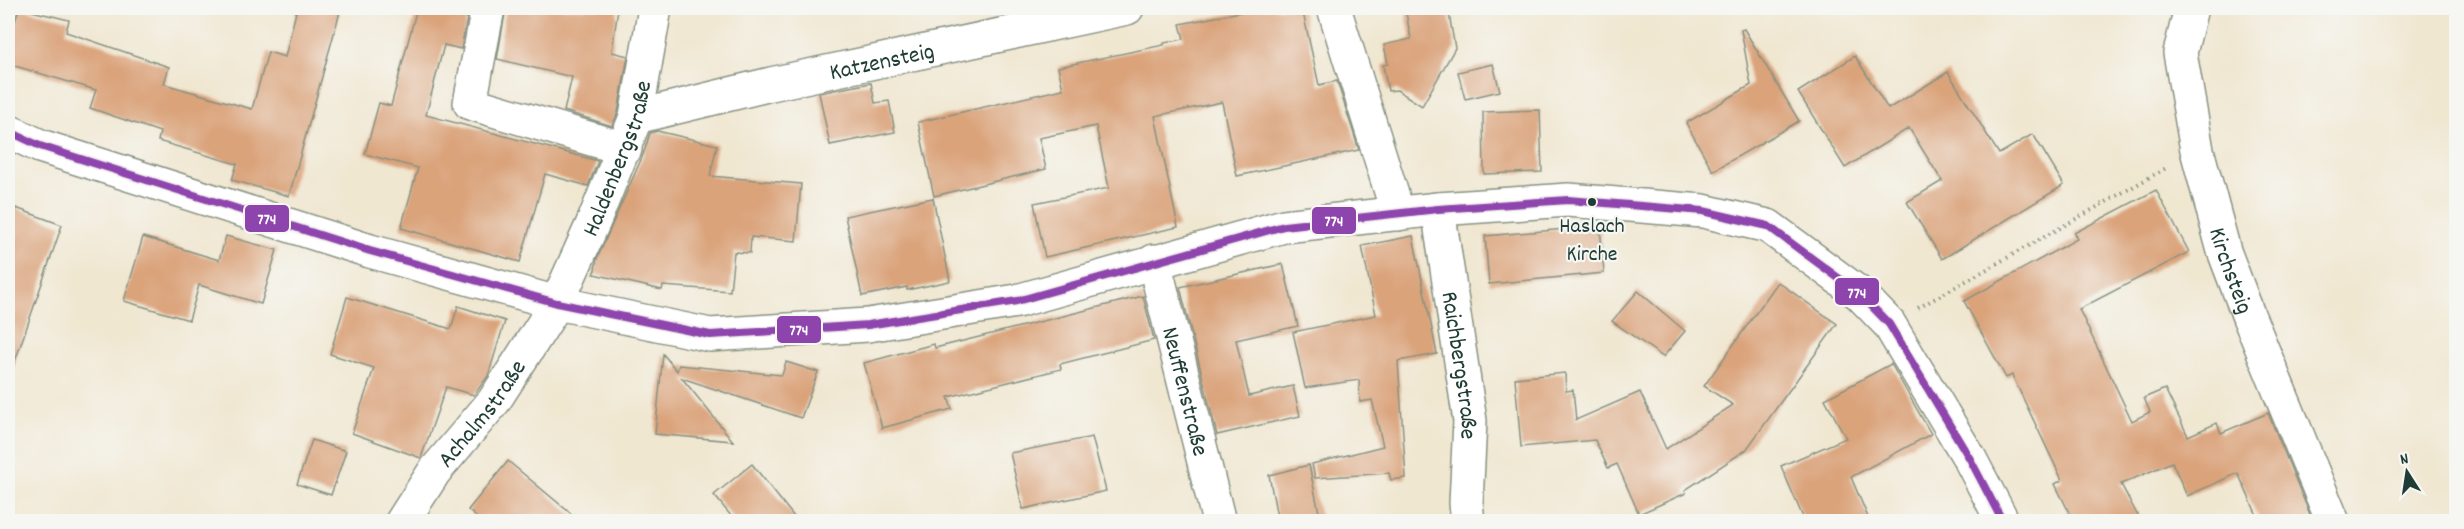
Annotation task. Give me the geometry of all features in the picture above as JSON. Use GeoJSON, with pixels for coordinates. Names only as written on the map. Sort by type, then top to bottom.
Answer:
{"type":"FeatureCollection","features":[{"type":"Feature","properties":{"kind":"street"},"geometry":{"type":"LineString","coordinates":[[488,8],[470,103],[625,148]]}},
{"type":"Feature","properties":{"kind":"street","name":"Haldenbergstraße"},"geometry":{"type":"LineString","coordinates":[[557,303],[625,148],[636,117],[655,8]]}},
{"type":"Feature","properties":{"kind":"street","name":"Katzensteig"},"geometry":{"type":"LineString","coordinates":[[636,117],[771,84],[1127,8]]}},
{"type":"Feature","properties":{"kind":"street"},"geometry":{"type":"LineString","coordinates":[[1334,8],[1398,214]]}},
{"type":"Feature","properties":{"kind":"street","name":"Kirchsteig"},"geometry":{"type":"LineString","coordinates":[[2191,8],[2180,53],[2197,150],[2224,251],[2333,522]]}},
{"type":"Feature","properties":{"kind":"street"},"geometry":{"type":"LineString","coordinates":[[8,131],[40,146],[370,251],[557,303],[710,335],[868,325],[1017,301],[1284,226],[1438,210],[1568,200],[1703,211],[1768,226],[1860,294],[1889,324],[1970,459],[2003,522]]}},
{"type":"Feature","properties":{"kind":"street","name":"Raichbergstraße"},"geometry":{"type":"LineString","coordinates":[[1438,210],[1470,421],[1466,503],[1468,522]]}},
{"type":"Feature","properties":{"kind":"street","name":"Neuffenstraße"},"geometry":{"type":"LineString","coordinates":[[1154,261],[1219,522]]}},
{"type":"Feature","properties":{"kind":"street","name":"Achalmstraße"},"geometry":{"type":"LineString","coordinates":[[402,522],[434,472],[494,401],[557,303]]}},
{"type":"Feature","properties":{"kind":"path"},"geometry":{"type":"LineString","coordinates":[[1889,324],[2197,150]]}},
{"type":"Feature","properties":{"kind":"building"},"geometry":{"type":"Polygon","coordinates":[[[19,8],[69,20],[66,32],[169,67],[164,84],[252,109],[268,52],[285,57],[297,8],[341,8],[289,196],[232,180],[237,164],[158,141],[160,132],[90,108],[96,90],[8,64],[8,45],[19,8]]]}},
{"type":"Feature","properties":{"kind":"building"},"geometry":{"type":"Polygon","coordinates":[[[417,8],[469,8],[461,49],[444,45],[426,115],[598,161],[588,186],[545,174],[520,262],[401,228],[418,168],[365,154],[379,103],[391,106],[417,8]]]}},
{"type":"Feature","properties":{"kind":"building"},"geometry":{"type":"Polygon","coordinates":[[[506,8],[618,8],[612,52],[628,56],[618,112],[612,126],[564,111],[572,77],[497,59],[506,8]]]}},
{"type":"Feature","properties":{"kind":"building"},"geometry":{"type":"Polygon","coordinates":[[[1260,8],[1302,8],[1319,85],[1337,81],[1359,150],[1237,176],[1222,102],[1155,116],[1178,227],[1045,257],[1034,203],[1109,188],[1096,126],[1039,138],[1046,169],[934,196],[918,122],[1063,89],[1058,67],[1164,45],[1164,43],[1184,39],[1180,24],[1260,8]]]}},
{"type":"Feature","properties":{"kind":"building"},"geometry":{"type":"Polygon","coordinates":[[[1405,8],[1448,8],[1455,48],[1422,106],[1397,90],[1388,91],[1383,65],[1388,64],[1384,45],[1411,39],[1405,8]]]}},
{"type":"Feature","properties":{"kind":"building"},"geometry":{"type":"Polygon","coordinates":[[[1744,29],[1799,121],[1713,171],[1686,123],[1751,85],[1741,30],[1744,29]]]}},
{"type":"Feature","properties":{"kind":"building"},"geometry":{"type":"Polygon","coordinates":[[[1855,56],[1888,109],[1948,72],[1999,154],[2033,134],[2064,185],[1942,259],[1907,202],[1942,181],[1909,128],[1845,168],[1798,92],[1855,56]]]}},
{"type":"Feature","properties":{"kind":"building"},"geometry":{"type":"Polygon","coordinates":[[[1493,64],[1500,91],[1465,99],[1458,72],[1493,64]]]}},
{"type":"Feature","properties":{"kind":"building"},"geometry":{"type":"Polygon","coordinates":[[[871,83],[875,103],[889,101],[895,132],[830,145],[819,93],[871,83]]]}},
{"type":"Feature","properties":{"kind":"building"},"geometry":{"type":"Polygon","coordinates":[[[1540,110],[1542,172],[1484,174],[1483,112],[1540,110]]]}},
{"type":"Feature","properties":{"kind":"building"},"geometry":{"type":"Polygon","coordinates":[[[657,131],[717,145],[710,176],[801,184],[796,241],[751,237],[750,253],[734,252],[730,291],[663,286],[662,290],[594,274],[597,259],[643,155],[650,133],[657,131]]]}},
{"type":"Feature","properties":{"kind":"building"},"geometry":{"type":"Polygon","coordinates":[[[2156,190],[2189,252],[2079,309],[2132,421],[2150,412],[2144,398],[2165,389],[2188,436],[2217,423],[2221,433],[2268,413],[2313,522],[2260,522],[2238,473],[2187,496],[2172,462],[2121,484],[2141,522],[2074,522],[2055,484],[2062,480],[2012,375],[2006,378],[1964,301],[2077,239],[2074,233],[2156,190]]]}},
{"type":"Feature","properties":{"kind":"building"},"geometry":{"type":"Polygon","coordinates":[[[933,198],[950,281],[862,296],[845,216],[933,198]]]}},
{"type":"Feature","properties":{"kind":"building"},"geometry":{"type":"Polygon","coordinates":[[[16,208],[62,225],[12,370],[8,369],[8,232],[16,208]]]}},
{"type":"Feature","properties":{"kind":"building"},"geometry":{"type":"Polygon","coordinates":[[[1600,226],[1604,273],[1489,284],[1485,236],[1600,226]]]}},
{"type":"Feature","properties":{"kind":"building"},"geometry":{"type":"Polygon","coordinates":[[[226,236],[277,250],[261,304],[199,285],[189,320],[124,301],[143,237],[219,260],[226,236]]]}},
{"type":"Feature","properties":{"kind":"building"},"geometry":{"type":"Polygon","coordinates":[[[1413,236],[1437,354],[1398,361],[1406,478],[1391,480],[1389,473],[1315,478],[1312,464],[1383,446],[1372,400],[1360,402],[1359,380],[1305,388],[1293,332],[1376,315],[1362,246],[1413,236]]]}},
{"type":"Feature","properties":{"kind":"building"},"geometry":{"type":"Polygon","coordinates":[[[1283,264],[1298,326],[1236,340],[1249,396],[1293,386],[1300,416],[1217,435],[1180,287],[1283,264]]]}},
{"type":"Feature","properties":{"kind":"building"},"geometry":{"type":"Polygon","coordinates":[[[1778,282],[1837,324],[1746,450],[1685,490],[1686,493],[1639,514],[1617,464],[1608,468],[1595,440],[1521,447],[1515,378],[1565,373],[1566,391],[1573,390],[1576,420],[1640,392],[1666,449],[1733,405],[1704,386],[1778,282]]]}},
{"type":"Feature","properties":{"kind":"building"},"geometry":{"type":"Polygon","coordinates":[[[1638,291],[1685,331],[1663,357],[1612,321],[1638,291]]]}},
{"type":"Feature","properties":{"kind":"building"},"geometry":{"type":"Polygon","coordinates":[[[1143,296],[1154,340],[1060,364],[1061,369],[948,397],[952,409],[882,428],[864,363],[934,344],[935,348],[1143,296]]]}},
{"type":"Feature","properties":{"kind":"building"},"geometry":{"type":"Polygon","coordinates":[[[347,297],[451,329],[458,306],[505,321],[488,376],[474,395],[446,387],[421,458],[352,433],[374,368],[330,354],[347,297]]]}},
{"type":"Feature","properties":{"kind":"building"},"geometry":{"type":"Polygon","coordinates":[[[663,354],[677,371],[679,365],[782,375],[786,362],[818,372],[801,418],[682,378],[733,441],[655,434],[663,354]]]}},
{"type":"Feature","properties":{"kind":"building"},"geometry":{"type":"Polygon","coordinates":[[[1891,364],[1931,434],[1851,477],[1870,522],[1805,522],[1781,466],[1846,438],[1825,399],[1891,364]]]}},
{"type":"Feature","properties":{"kind":"building"},"geometry":{"type":"Polygon","coordinates":[[[1092,437],[1106,491],[1023,509],[1010,453],[1092,437]]]}},
{"type":"Feature","properties":{"kind":"building"},"geometry":{"type":"Polygon","coordinates":[[[312,440],[346,451],[331,495],[297,484],[312,440]]]}},
{"type":"Feature","properties":{"kind":"building"},"geometry":{"type":"Polygon","coordinates":[[[508,461],[581,522],[482,522],[468,510],[508,461]]]}},
{"type":"Feature","properties":{"kind":"building"},"geometry":{"type":"Polygon","coordinates":[[[752,464],[798,522],[736,522],[714,495],[752,464]]]}},
{"type":"Feature","properties":{"kind":"building"},"geometry":{"type":"Polygon","coordinates":[[[1309,465],[1321,522],[1278,522],[1269,475],[1309,465]]]}},
{"type":"Feature","properties":{"kind":"transit line","name":"774"},"geometry":{"type":"LineString","coordinates":[[8,131],[40,146],[370,251],[557,303],[710,335],[868,325],[1017,301],[1284,226],[1438,209],[1568,200],[1703,211],[1768,226],[1860,294],[1889,324],[1970,459],[2003,522]]}},
{"type":"Feature","properties":{"kind":"place","name":"Haslach Kirche"},"geometry":{"type":"Point","coordinates":[1592,202]}}]}
